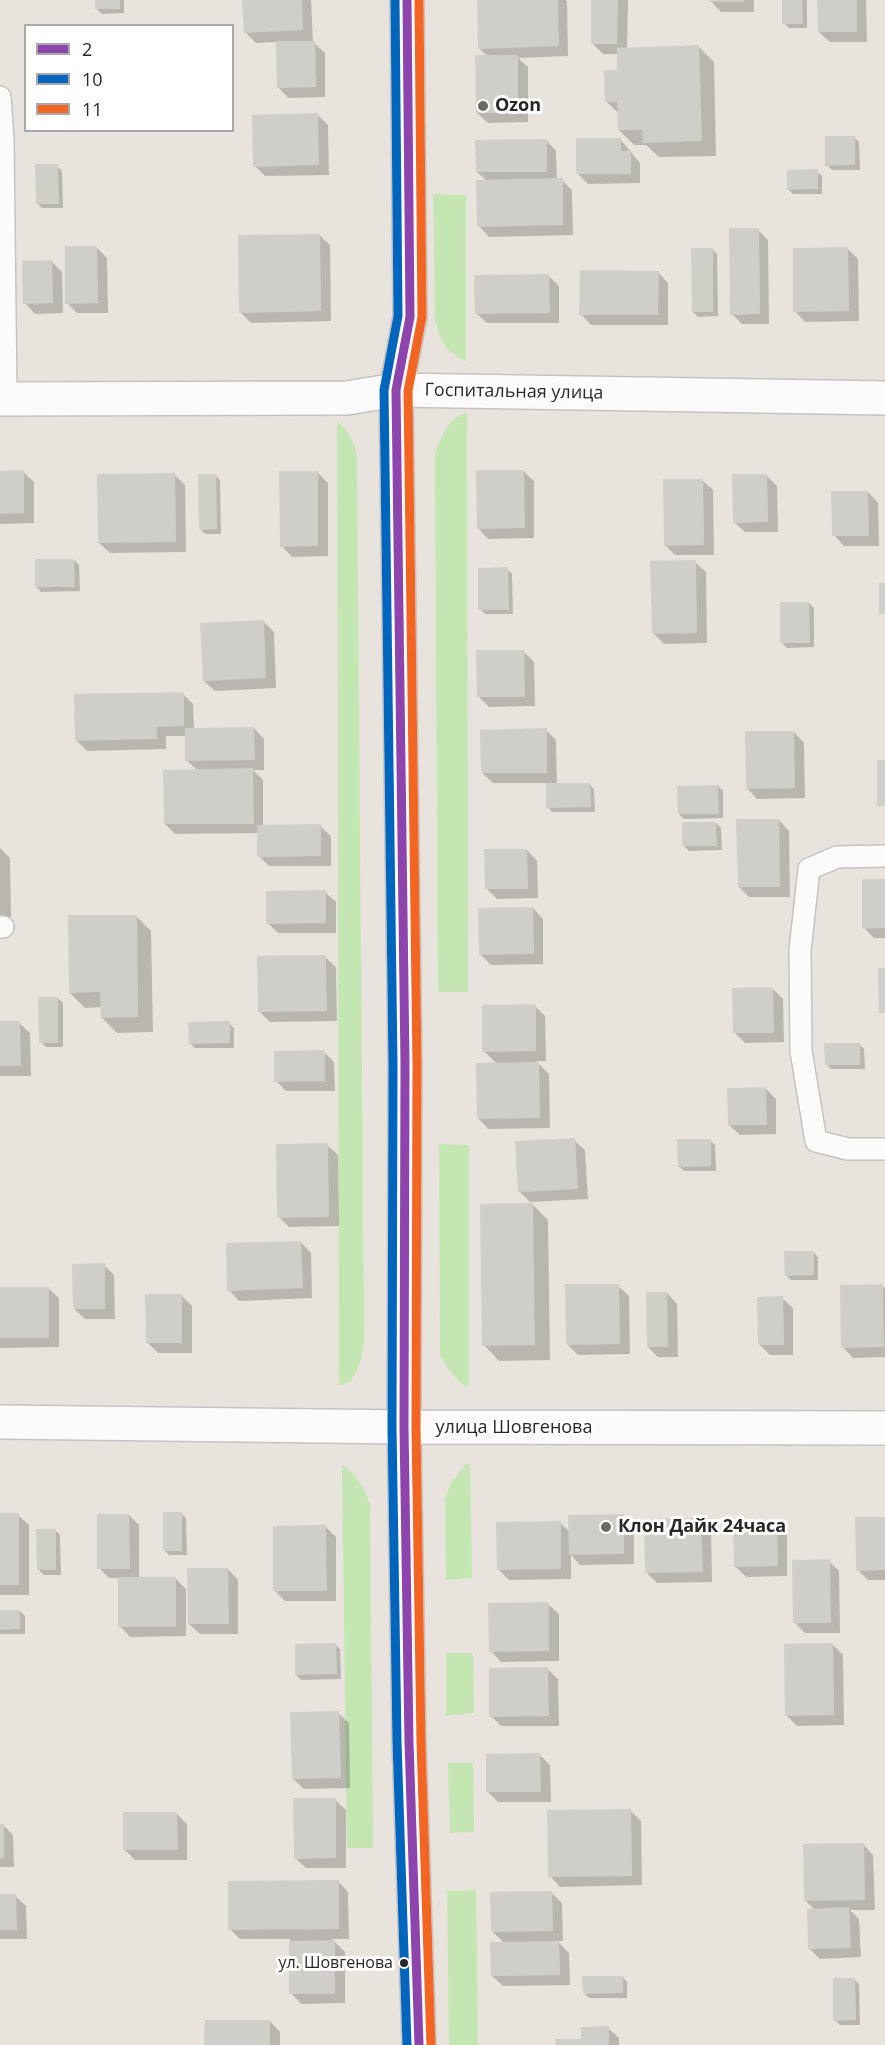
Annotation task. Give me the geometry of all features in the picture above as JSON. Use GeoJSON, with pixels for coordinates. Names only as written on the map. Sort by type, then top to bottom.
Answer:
{"type":"FeatureCollection","features":[{"type":"Feature","properties":{"kind":"main road"},"geometry":{"type":"LineString","coordinates":[[407,0],[411,317],[396,390],[405,1064],[404,1427],[409,1730],[419,2045]]}},
{"type":"Feature","properties":{"kind":"main road","name":"Госпитальная улица"},"geometry":{"type":"LineString","coordinates":[[3,399],[347,398],[396,390],[885,398]]}},
{"type":"Feature","properties":{"kind":"main road","name":"улица Шовгенова"},"geometry":{"type":"LineString","coordinates":[[0,1422],[404,1427],[885,1428]]}},
{"type":"Feature","properties":{"kind":"lane"},"geometry":{"type":"LineString","coordinates":[[0,97],[3,150],[3,399]]}},
{"type":"Feature","properties":{"kind":"lane"},"geometry":{"type":"LineString","coordinates":[[885,856],[837,857],[809,870],[800,950],[801,1051],[816,1141],[848,1149],[885,1149]]}},
{"type":"Feature","properties":{"kind":"green space"},"geometry":{"type":"Polygon","coordinates":[[[433,194],[466,195],[466,362],[443,344],[435,316],[433,194]]]}},
{"type":"Feature","properties":{"kind":"green space"},"geometry":{"type":"Polygon","coordinates":[[[467,413],[468,992],[438,992],[435,454],[450,424],[460,415],[467,413]]]}},
{"type":"Feature","properties":{"kind":"green space"},"geometry":{"type":"Polygon","coordinates":[[[337,421],[351,437],[357,458],[364,1341],[360,1363],[351,1381],[339,1386],[337,421]]]}},
{"type":"Feature","properties":{"kind":"green space"},"geometry":{"type":"Polygon","coordinates":[[[439,1144],[469,1145],[469,1384],[466,1388],[449,1370],[440,1355],[439,1144]]]}},
{"type":"Feature","properties":{"kind":"green space"},"geometry":{"type":"Polygon","coordinates":[[[466,1464],[470,1464],[472,1578],[446,1580],[445,1499],[451,1483],[466,1464]]]}},
{"type":"Feature","properties":{"kind":"green space"},"geometry":{"type":"Polygon","coordinates":[[[342,1465],[352,1472],[370,1504],[373,1848],[347,1848],[342,1465]]]}},
{"type":"Feature","properties":{"kind":"green space"},"geometry":{"type":"Polygon","coordinates":[[[446,1653],[473,1653],[474,1713],[446,1716],[446,1653]]]}},
{"type":"Feature","properties":{"kind":"green space"},"geometry":{"type":"Polygon","coordinates":[[[448,1763],[473,1763],[474,1832],[450,1833],[448,1763]]]}},
{"type":"Feature","properties":{"kind":"green space"},"geometry":{"type":"Polygon","coordinates":[[[476,1890],[478,2045],[449,2045],[447,1891],[476,1890]]]}},
{"type":"Feature","properties":{"kind":"building"},"geometry":{"type":"Polygon","coordinates":[[[95,0],[120,0],[120,9],[95,9],[95,0]]]}},
{"type":"Feature","properties":{"kind":"building"},"geometry":{"type":"Polygon","coordinates":[[[242,0],[302,0],[303,30],[244,33],[242,0]]]}},
{"type":"Feature","properties":{"kind":"building"},"geometry":{"type":"Polygon","coordinates":[[[477,0],[558,0],[559,46],[478,49],[477,0]]]}},
{"type":"Feature","properties":{"kind":"building"},"geometry":{"type":"Polygon","coordinates":[[[591,0],[618,0],[617,44],[591,44],[591,0]]]}},
{"type":"Feature","properties":{"kind":"building"},"geometry":{"type":"Polygon","coordinates":[[[709,0],[744,0],[744,2],[709,2],[709,0]]]}},
{"type":"Feature","properties":{"kind":"building"},"geometry":{"type":"Polygon","coordinates":[[[782,0],[802,0],[803,24],[782,24],[782,0]]]}},
{"type":"Feature","properties":{"kind":"building"},"geometry":{"type":"Polygon","coordinates":[[[817,0],[857,0],[857,32],[818,32],[817,0]]]}},
{"type":"Feature","properties":{"kind":"building"},"geometry":{"type":"Polygon","coordinates":[[[276,41],[315,41],[316,87],[277,88],[276,41]]]}},
{"type":"Feature","properties":{"kind":"building"},"geometry":{"type":"Polygon","coordinates":[[[699,45],[702,141],[643,143],[642,130],[618,130],[617,102],[605,102],[604,70],[617,70],[617,48],[699,45]]]}},
{"type":"Feature","properties":{"kind":"building"},"geometry":{"type":"Polygon","coordinates":[[[475,55],[518,55],[518,113],[476,113],[475,55]]]}},
{"type":"Feature","properties":{"kind":"building"},"geometry":{"type":"Polygon","coordinates":[[[318,113],[319,165],[253,167],[252,115],[318,113]]]}},
{"type":"Feature","properties":{"kind":"building"},"geometry":{"type":"Polygon","coordinates":[[[825,136],[855,136],[855,165],[825,166],[825,136]]]}},
{"type":"Feature","properties":{"kind":"building"},"geometry":{"type":"Polygon","coordinates":[[[576,138],[621,138],[621,151],[631,151],[631,174],[576,174],[576,138]]]}},
{"type":"Feature","properties":{"kind":"building"},"geometry":{"type":"Polygon","coordinates":[[[547,139],[547,172],[476,172],[475,140],[547,139]]]}},
{"type":"Feature","properties":{"kind":"building"},"geometry":{"type":"Polygon","coordinates":[[[35,164],[58,164],[59,204],[36,204],[35,164]]]}},
{"type":"Feature","properties":{"kind":"building"},"geometry":{"type":"Polygon","coordinates":[[[818,169],[818,189],[787,190],[787,170],[818,169]]]}},
{"type":"Feature","properties":{"kind":"building"},"geometry":{"type":"Polygon","coordinates":[[[563,178],[563,225],[477,227],[476,180],[563,178]]]}},
{"type":"Feature","properties":{"kind":"building"},"geometry":{"type":"Polygon","coordinates":[[[729,228],[759,228],[760,314],[730,315],[729,228]]]}},
{"type":"Feature","properties":{"kind":"building"},"geometry":{"type":"Polygon","coordinates":[[[320,234],[321,311],[239,313],[238,235],[320,234]]]}},
{"type":"Feature","properties":{"kind":"building"},"geometry":{"type":"Polygon","coordinates":[[[65,246],[97,246],[98,303],[65,304],[65,246]]]}},
{"type":"Feature","properties":{"kind":"building"},"geometry":{"type":"Polygon","coordinates":[[[848,247],[849,311],[793,312],[793,248],[848,247]]]}},
{"type":"Feature","properties":{"kind":"building"},"geometry":{"type":"Polygon","coordinates":[[[691,248],[713,248],[713,312],[692,312],[691,248]]]}},
{"type":"Feature","properties":{"kind":"building"},"geometry":{"type":"Polygon","coordinates":[[[52,260],[53,303],[23,304],[22,261],[52,260]]]}},
{"type":"Feature","properties":{"kind":"building"},"geometry":{"type":"Polygon","coordinates":[[[580,270],[659,271],[658,315],[579,315],[580,270]]]}},
{"type":"Feature","properties":{"kind":"building"},"geometry":{"type":"Polygon","coordinates":[[[549,274],[550,313],[475,314],[474,275],[549,274]]]}},
{"type":"Feature","properties":{"kind":"building"},"geometry":{"type":"Polygon","coordinates":[[[24,470],[24,513],[0,514],[0,471],[24,470]]]}},
{"type":"Feature","properties":{"kind":"building"},"geometry":{"type":"Polygon","coordinates":[[[476,470],[524,470],[525,528],[477,529],[476,470]]]}},
{"type":"Feature","properties":{"kind":"building"},"geometry":{"type":"Polygon","coordinates":[[[279,471],[318,471],[318,546],[280,547],[279,471]]]}},
{"type":"Feature","properties":{"kind":"building"},"geometry":{"type":"Polygon","coordinates":[[[175,473],[176,542],[98,543],[97,474],[175,473]]]}},
{"type":"Feature","properties":{"kind":"building"},"geometry":{"type":"Polygon","coordinates":[[[198,474],[216,474],[217,529],[199,530],[198,474]]]}},
{"type":"Feature","properties":{"kind":"building"},"geometry":{"type":"Polygon","coordinates":[[[732,474],[767,474],[768,522],[733,523],[732,474]]]}},
{"type":"Feature","properties":{"kind":"building"},"geometry":{"type":"Polygon","coordinates":[[[663,479],[703,479],[704,545],[664,546],[663,479]]]}},
{"type":"Feature","properties":{"kind":"building"},"geometry":{"type":"Polygon","coordinates":[[[831,491],[868,491],[869,536],[832,536],[831,491]]]}},
{"type":"Feature","properties":{"kind":"building"},"geometry":{"type":"Polygon","coordinates":[[[35,559],[74,559],[75,587],[35,587],[35,559]]]}},
{"type":"Feature","properties":{"kind":"building"},"geometry":{"type":"Polygon","coordinates":[[[696,560],[697,633],[652,634],[650,561],[696,560]]]}},
{"type":"Feature","properties":{"kind":"building"},"geometry":{"type":"Polygon","coordinates":[[[508,567],[509,610],[478,610],[478,568],[508,567]]]}},
{"type":"Feature","properties":{"kind":"building"},"geometry":{"type":"Polygon","coordinates":[[[879,583],[885,583],[885,614],[879,614],[879,583]]]}},
{"type":"Feature","properties":{"kind":"building"},"geometry":{"type":"Polygon","coordinates":[[[780,602],[809,602],[810,643],[780,643],[780,602]]]}},
{"type":"Feature","properties":{"kind":"building"},"geometry":{"type":"Polygon","coordinates":[[[264,620],[266,678],[203,681],[200,623],[264,620]]]}},
{"type":"Feature","properties":{"kind":"building"},"geometry":{"type":"Polygon","coordinates":[[[476,650],[524,650],[525,697],[477,697],[476,650]]]}},
{"type":"Feature","properties":{"kind":"building"},"geometry":{"type":"Polygon","coordinates":[[[184,692],[184,726],[157,727],[157,739],[75,741],[74,694],[184,692]]]}},
{"type":"Feature","properties":{"kind":"building"},"geometry":{"type":"Polygon","coordinates":[[[254,727],[255,760],[185,761],[185,728],[254,727]]]}},
{"type":"Feature","properties":{"kind":"building"},"geometry":{"type":"Polygon","coordinates":[[[547,728],[547,773],[481,773],[480,730],[547,728]]]}},
{"type":"Feature","properties":{"kind":"building"},"geometry":{"type":"Polygon","coordinates":[[[745,731],[794,731],[795,788],[746,789],[745,731]]]}},
{"type":"Feature","properties":{"kind":"building"},"geometry":{"type":"Polygon","coordinates":[[[877,760],[885,760],[885,806],[877,806],[877,760]]]}},
{"type":"Feature","properties":{"kind":"building"},"geometry":{"type":"Polygon","coordinates":[[[253,768],[254,824],[164,824],[163,770],[253,768]]]}},
{"type":"Feature","properties":{"kind":"building"},"geometry":{"type":"Polygon","coordinates":[[[546,783],[590,783],[591,807],[546,808],[546,783]]]}},
{"type":"Feature","properties":{"kind":"building"},"geometry":{"type":"Polygon","coordinates":[[[718,785],[719,814],[678,814],[677,786],[718,785]]]}},
{"type":"Feature","properties":{"kind":"building"},"geometry":{"type":"Polygon","coordinates":[[[736,819],[779,819],[780,887],[738,887],[736,819]]]}},
{"type":"Feature","properties":{"kind":"building"},"geometry":{"type":"Polygon","coordinates":[[[682,822],[716,822],[717,846],[682,846],[682,822]]]}},
{"type":"Feature","properties":{"kind":"building"},"geometry":{"type":"Polygon","coordinates":[[[321,824],[321,856],[257,857],[257,825],[321,824]]]}},
{"type":"Feature","properties":{"kind":"building"},"geometry":{"type":"Polygon","coordinates":[[[484,849],[527,849],[528,889],[485,889],[484,849]]]}},
{"type":"Feature","properties":{"kind":"building"},"geometry":{"type":"Polygon","coordinates":[[[862,879],[885,879],[885,928],[862,929],[862,879]]]}},
{"type":"Feature","properties":{"kind":"building"},"geometry":{"type":"Polygon","coordinates":[[[326,890],[326,923],[266,924],[266,891],[326,890]]]}},
{"type":"Feature","properties":{"kind":"building"},"geometry":{"type":"Polygon","coordinates":[[[533,907],[534,954],[479,955],[478,908],[533,907]]]}},
{"type":"Feature","properties":{"kind":"building"},"geometry":{"type":"Polygon","coordinates":[[[68,915],[137,915],[138,1017],[101,1018],[100,992],[69,993],[68,915]]]}},
{"type":"Feature","properties":{"kind":"building"},"geometry":{"type":"Polygon","coordinates":[[[326,955],[327,1011],[258,1012],[257,956],[326,955]]]}},
{"type":"Feature","properties":{"kind":"building"},"geometry":{"type":"Polygon","coordinates":[[[878,968],[885,968],[885,1013],[879,1013],[878,968]]]}},
{"type":"Feature","properties":{"kind":"building"},"geometry":{"type":"Polygon","coordinates":[[[773,987],[774,1033],[733,1033],[732,988],[773,987]]]}},
{"type":"Feature","properties":{"kind":"building"},"geometry":{"type":"Polygon","coordinates":[[[38,997],[58,997],[58,1043],[39,1043],[38,997]]]}},
{"type":"Feature","properties":{"kind":"building"},"geometry":{"type":"Polygon","coordinates":[[[536,1004],[536,1051],[482,1052],[482,1005],[536,1004]]]}},
{"type":"Feature","properties":{"kind":"building"},"geometry":{"type":"Polygon","coordinates":[[[0,1021],[20,1021],[21,1066],[0,1066],[0,1021]]]}},
{"type":"Feature","properties":{"kind":"building"},"geometry":{"type":"Polygon","coordinates":[[[230,1021],[230,1043],[189,1044],[188,1022],[230,1021]]]}},
{"type":"Feature","properties":{"kind":"building"},"geometry":{"type":"Polygon","coordinates":[[[824,1043],[860,1043],[860,1065],[825,1065],[824,1043]]]}},
{"type":"Feature","properties":{"kind":"building"},"geometry":{"type":"Polygon","coordinates":[[[325,1050],[325,1081],[274,1082],[274,1051],[325,1050]]]}},
{"type":"Feature","properties":{"kind":"building"},"geometry":{"type":"Polygon","coordinates":[[[539,1062],[540,1118],[477,1119],[476,1063],[539,1062]]]}},
{"type":"Feature","properties":{"kind":"building"},"geometry":{"type":"Polygon","coordinates":[[[766,1087],[767,1125],[728,1125],[727,1088],[766,1087]]]}},
{"type":"Feature","properties":{"kind":"building"},"geometry":{"type":"Polygon","coordinates":[[[575,1138],[578,1189],[518,1192],[515,1141],[575,1138]]]}},
{"type":"Feature","properties":{"kind":"building"},"geometry":{"type":"Polygon","coordinates":[[[677,1139],[711,1139],[711,1166],[678,1167],[677,1139]]]}},
{"type":"Feature","properties":{"kind":"building"},"geometry":{"type":"Polygon","coordinates":[[[328,1143],[329,1217],[277,1218],[276,1144],[328,1143]]]}},
{"type":"Feature","properties":{"kind":"building"},"geometry":{"type":"Polygon","coordinates":[[[533,1203],[535,1345],[482,1346],[480,1204],[533,1203]]]}},
{"type":"Feature","properties":{"kind":"building"},"geometry":{"type":"Polygon","coordinates":[[[301,1241],[303,1288],[227,1291],[226,1243],[301,1241]]]}},
{"type":"Feature","properties":{"kind":"building"},"geometry":{"type":"Polygon","coordinates":[[[784,1251],[814,1251],[814,1275],[785,1276],[784,1251]]]}},
{"type":"Feature","properties":{"kind":"building"},"geometry":{"type":"Polygon","coordinates":[[[105,1263],[105,1309],[73,1309],[72,1264],[105,1263]]]}},
{"type":"Feature","properties":{"kind":"building"},"geometry":{"type":"Polygon","coordinates":[[[565,1284],[619,1284],[620,1344],[566,1345],[565,1284]]]}},
{"type":"Feature","properties":{"kind":"building"},"geometry":{"type":"Polygon","coordinates":[[[883,1284],[884,1347],[841,1348],[840,1285],[883,1284]]]}},
{"type":"Feature","properties":{"kind":"building"},"geometry":{"type":"Polygon","coordinates":[[[0,1287],[49,1287],[49,1338],[0,1338],[0,1287]]]}},
{"type":"Feature","properties":{"kind":"building"},"geometry":{"type":"Polygon","coordinates":[[[646,1292],[667,1292],[668,1347],[647,1347],[646,1292]]]}},
{"type":"Feature","properties":{"kind":"building"},"geometry":{"type":"Polygon","coordinates":[[[145,1294],[182,1294],[182,1343],[146,1343],[145,1294]]]}},
{"type":"Feature","properties":{"kind":"building"},"geometry":{"type":"Polygon","coordinates":[[[783,1296],[784,1345],[758,1345],[757,1297],[783,1296]]]}},
{"type":"Feature","properties":{"kind":"building"},"geometry":{"type":"Polygon","coordinates":[[[163,1512],[182,1512],[182,1551],[163,1551],[163,1512]]]}},
{"type":"Feature","properties":{"kind":"building"},"geometry":{"type":"Polygon","coordinates":[[[0,1513],[19,1513],[19,1585],[0,1585],[0,1513]]]}},
{"type":"Feature","properties":{"kind":"building"},"geometry":{"type":"Polygon","coordinates":[[[97,1514],[129,1514],[130,1569],[97,1569],[97,1514]]]}},
{"type":"Feature","properties":{"kind":"building"},"geometry":{"type":"Polygon","coordinates":[[[624,1514],[624,1554],[569,1555],[568,1515],[624,1514]]]}},
{"type":"Feature","properties":{"kind":"building"},"geometry":{"type":"Polygon","coordinates":[[[855,1517],[885,1517],[885,1570],[856,1571],[855,1517]]]}},
{"type":"Feature","properties":{"kind":"building"},"geometry":{"type":"Polygon","coordinates":[[[701,1518],[703,1572],[645,1573],[644,1519],[701,1518]]]}},
{"type":"Feature","properties":{"kind":"building"},"geometry":{"type":"Polygon","coordinates":[[[561,1521],[561,1569],[497,1570],[496,1522],[561,1521]]]}},
{"type":"Feature","properties":{"kind":"building"},"geometry":{"type":"Polygon","coordinates":[[[733,1523],[777,1523],[778,1566],[734,1567],[733,1523]]]}},
{"type":"Feature","properties":{"kind":"building"},"geometry":{"type":"Polygon","coordinates":[[[326,1525],[327,1591],[273,1591],[273,1526],[326,1525]]]}},
{"type":"Feature","properties":{"kind":"building"},"geometry":{"type":"Polygon","coordinates":[[[36,1529],[56,1529],[56,1570],[37,1570],[36,1529]]]}},
{"type":"Feature","properties":{"kind":"building"},"geometry":{"type":"Polygon","coordinates":[[[830,1559],[831,1623],[793,1623],[792,1560],[830,1559]]]}},
{"type":"Feature","properties":{"kind":"building"},"geometry":{"type":"Polygon","coordinates":[[[187,1568],[228,1568],[229,1624],[188,1624],[187,1568]]]}},
{"type":"Feature","properties":{"kind":"building"},"geometry":{"type":"Polygon","coordinates":[[[118,1577],[176,1577],[176,1627],[118,1627],[118,1577]]]}},
{"type":"Feature","properties":{"kind":"building"},"geometry":{"type":"Polygon","coordinates":[[[549,1602],[549,1651],[489,1652],[488,1603],[549,1602]]]}},
{"type":"Feature","properties":{"kind":"building"},"geometry":{"type":"Polygon","coordinates":[[[0,1610],[20,1610],[20,1629],[0,1630],[0,1610]]]}},
{"type":"Feature","properties":{"kind":"building"},"geometry":{"type":"Polygon","coordinates":[[[336,1643],[337,1674],[295,1675],[295,1644],[336,1643]]]}},
{"type":"Feature","properties":{"kind":"building"},"geometry":{"type":"Polygon","coordinates":[[[833,1643],[834,1715],[785,1716],[784,1644],[833,1643]]]}},
{"type":"Feature","properties":{"kind":"building"},"geometry":{"type":"Polygon","coordinates":[[[548,1667],[549,1716],[489,1717],[489,1668],[548,1667]]]}},
{"type":"Feature","properties":{"kind":"building"},"geometry":{"type":"Polygon","coordinates":[[[339,1711],[341,1778],[292,1779],[290,1712],[339,1711]]]}},
{"type":"Feature","properties":{"kind":"building"},"geometry":{"type":"Polygon","coordinates":[[[540,1753],[541,1792],[486,1792],[486,1754],[540,1753]]]}},
{"type":"Feature","properties":{"kind":"building"},"geometry":{"type":"Polygon","coordinates":[[[293,1798],[336,1798],[336,1858],[294,1859],[293,1798]]]}},
{"type":"Feature","properties":{"kind":"building"},"geometry":{"type":"Polygon","coordinates":[[[631,1809],[632,1876],[548,1877],[547,1810],[631,1809]]]}},
{"type":"Feature","properties":{"kind":"building"},"geometry":{"type":"Polygon","coordinates":[[[123,1812],[177,1812],[178,1850],[123,1850],[123,1812]]]}},
{"type":"Feature","properties":{"kind":"building"},"geometry":{"type":"Polygon","coordinates":[[[0,1824],[4,1824],[4,1858],[0,1858],[0,1824]]]}},
{"type":"Feature","properties":{"kind":"building"},"geometry":{"type":"Polygon","coordinates":[[[864,1843],[865,1900],[804,1901],[803,1844],[864,1843]]]}},
{"type":"Feature","properties":{"kind":"building"},"geometry":{"type":"Polygon","coordinates":[[[339,1880],[339,1929],[228,1930],[228,1881],[339,1880]]]}},
{"type":"Feature","properties":{"kind":"building"},"geometry":{"type":"Polygon","coordinates":[[[552,1891],[553,1931],[491,1932],[490,1892],[552,1891]]]}},
{"type":"Feature","properties":{"kind":"building"},"geometry":{"type":"Polygon","coordinates":[[[0,1894],[16,1894],[17,1930],[0,1930],[0,1894]]]}},
{"type":"Feature","properties":{"kind":"building"},"geometry":{"type":"Polygon","coordinates":[[[849,1907],[851,1948],[808,1949],[807,1909],[849,1907]]]}},
{"type":"Feature","properties":{"kind":"building"},"geometry":{"type":"Polygon","coordinates":[[[335,1940],[335,1994],[289,1994],[289,1941],[335,1940]]]}},
{"type":"Feature","properties":{"kind":"building"},"geometry":{"type":"Polygon","coordinates":[[[559,1941],[560,1975],[491,1976],[490,1942],[559,1941]]]}},
{"type":"Feature","properties":{"kind":"building"},"geometry":{"type":"Polygon","coordinates":[[[582,1976],[623,1976],[623,1993],[583,1994],[582,1976]]]}},
{"type":"Feature","properties":{"kind":"building"},"geometry":{"type":"Polygon","coordinates":[[[833,1978],[855,1978],[856,2020],[833,2021],[833,1978]]]}},
{"type":"Feature","properties":{"kind":"building"},"geometry":{"type":"Polygon","coordinates":[[[205,2020],[270,2020],[270,2045],[204,2045],[205,2020]]]}},
{"type":"Feature","properties":{"kind":"building"},"geometry":{"type":"Polygon","coordinates":[[[609,2026],[609,2045],[556,2045],[555,2039],[581,2039],[581,2027],[609,2026]]]}},
{"type":"Feature","properties":{"kind":"transit line","name":"10"},"geometry":{"type":"LineString","coordinates":[[395,0],[398,316],[384,390],[393,1064],[392,1427],[397,1742],[407,2045]]}},
{"type":"Feature","properties":{"kind":"transit line","name":"2"},"geometry":{"type":"LineString","coordinates":[[407,0],[410,317],[396,390],[405,1064],[404,1427],[409,1742],[419,2045]]}},
{"type":"Feature","properties":{"kind":"transit line","name":"11"},"geometry":{"type":"LineString","coordinates":[[419,0],[422,317],[408,391],[417,1064],[416,1427],[421,1742],[431,2045]]}},
{"type":"Feature","properties":{"kind":"place","name":"Ozon"},"geometry":{"type":"Point","coordinates":[483,106]}},
{"type":"Feature","properties":{"kind":"place","name":"Клон Дайк 24часа"},"geometry":{"type":"Point","coordinates":[606,1527]}},
{"type":"Feature","properties":{"kind":"place","name":"ул. Шовгенова"},"geometry":{"type":"Point","coordinates":[404,1963]}}]}
